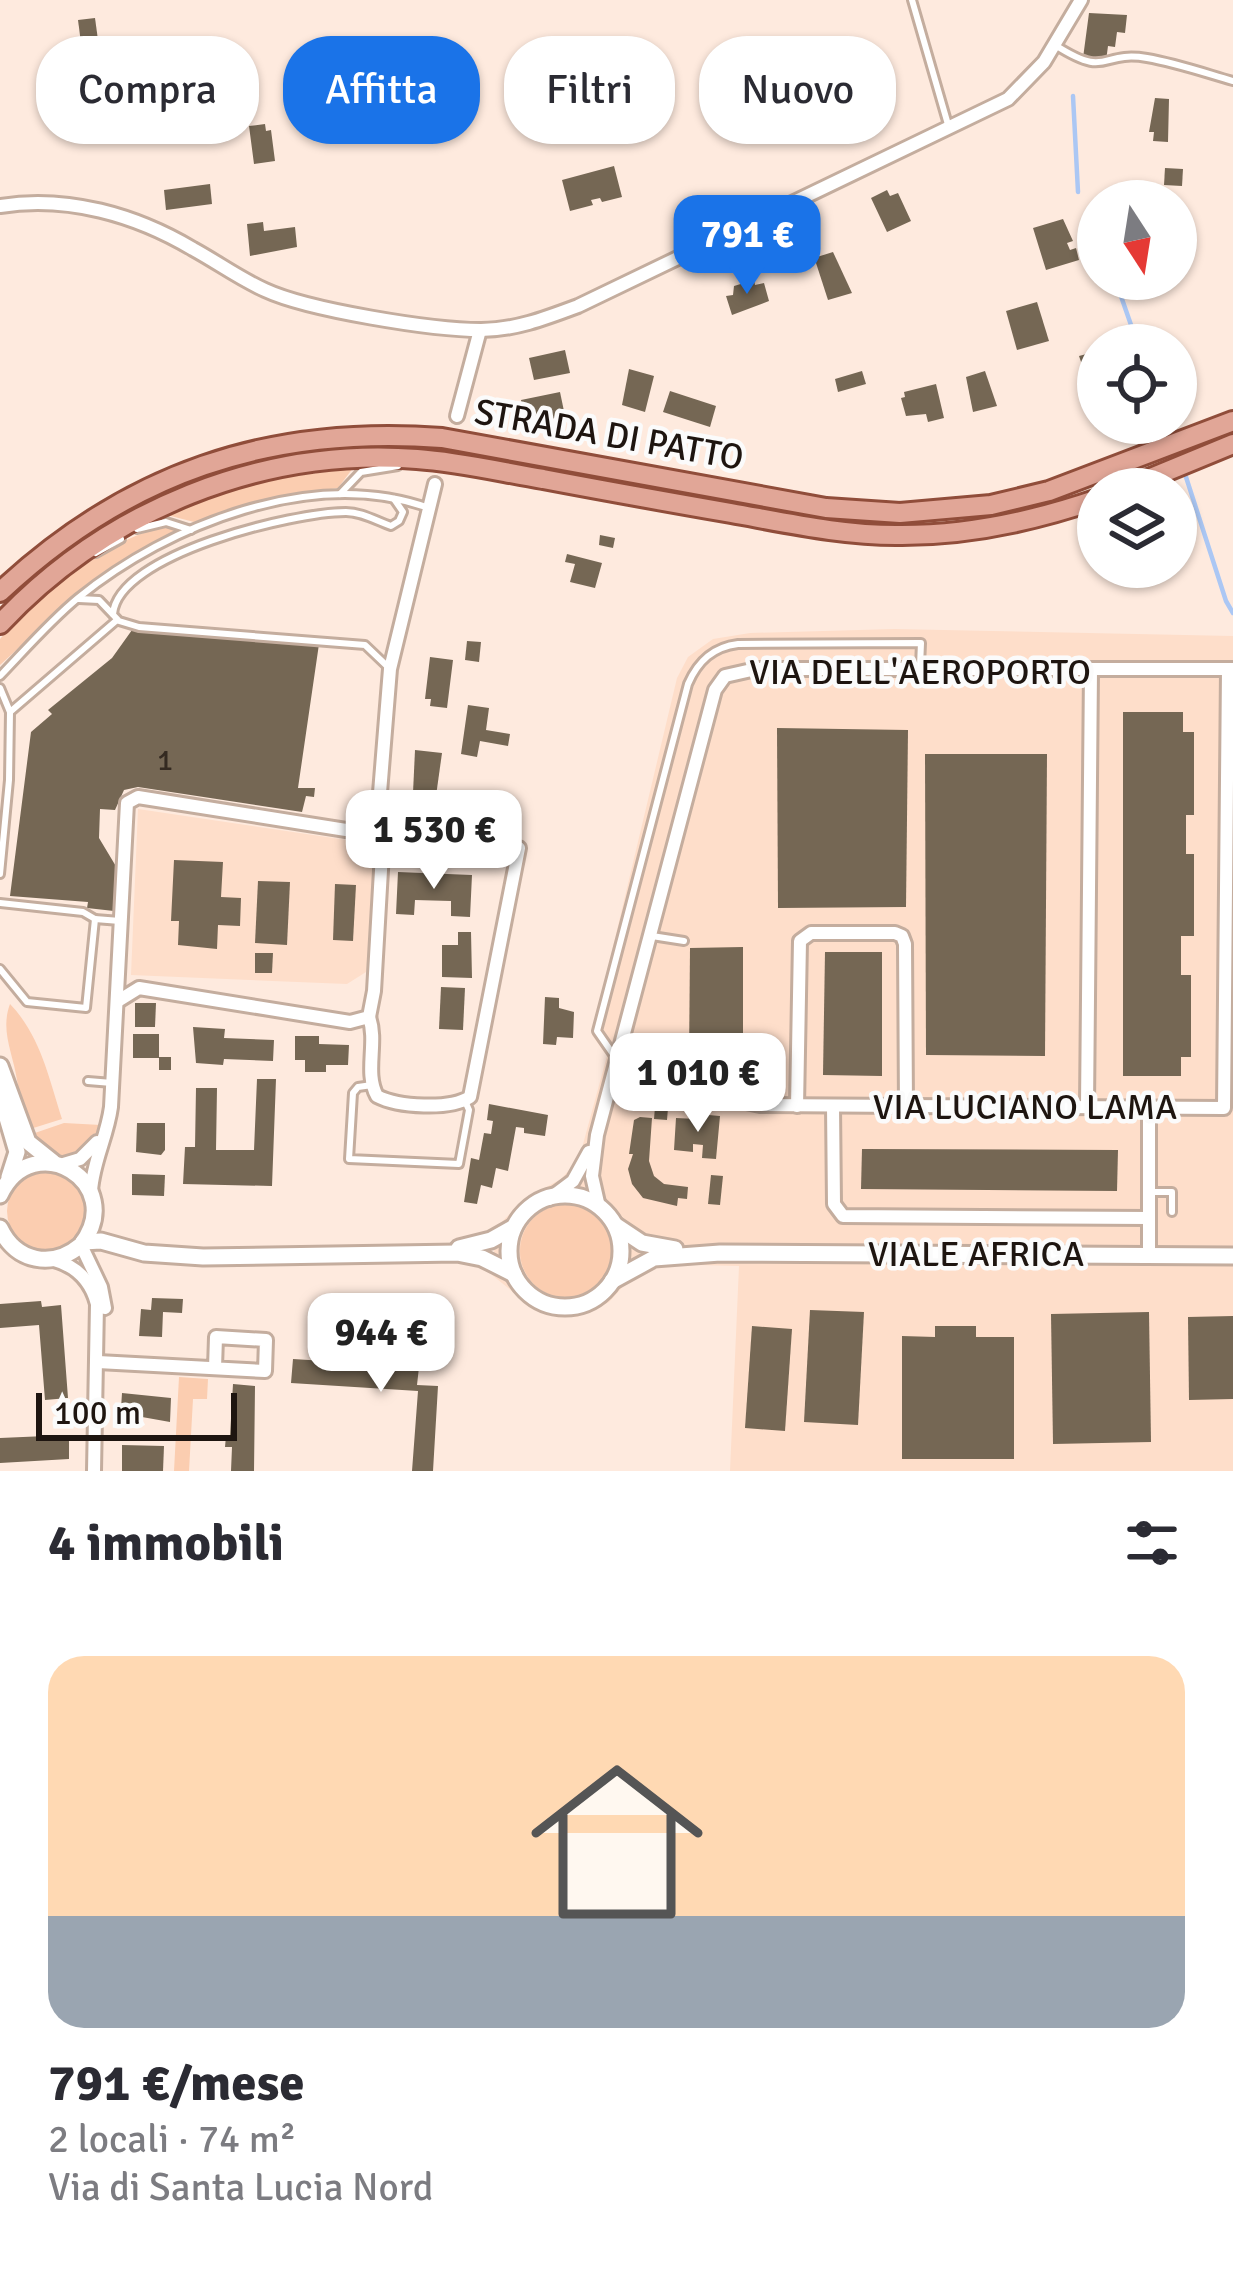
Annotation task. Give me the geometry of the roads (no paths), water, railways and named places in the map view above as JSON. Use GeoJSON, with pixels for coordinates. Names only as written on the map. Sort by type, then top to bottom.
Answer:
{"type":"FeatureCollection","features":[{"type":"Feature","properties":{"kind":"main road","name":"STRADA DI PATTO"},"geometry":{"type":"LineString","coordinates":[[0,592],[71,531],[165,478],[220,459],[309,439],[442,438],[826,508],[900,513],[975,507],[1049,491],[1233,421]]}},
{"type":"Feature","properties":{"kind":"main road"},"geometry":{"type":"LineString","coordinates":[[1175,468],[1233,444]]}},
{"type":"Feature","properties":{"kind":"main road","name":"STRADA DI PATTO"},"geometry":{"type":"LineString","coordinates":[[0,624],[80,554],[170,501],[260,471],[334,459],[416,459],[818,528],[878,534],[999,527],[1077,505]]}},
{"type":"Feature","properties":{"kind":"street"},"geometry":{"type":"LineString","coordinates":[[0,206],[43,203],[103,211],[164,233],[290,300],[480,330],[527,324],[578,306],[1016,94],[1055,45],[1081,0]]}},
{"type":"Feature","properties":{"kind":"street"},"geometry":{"type":"LineString","coordinates":[[457,416],[480,330]]}},
{"type":"Feature","properties":{"kind":"street"},"geometry":{"type":"LineString","coordinates":[[346,830],[368,824],[380,805],[390,669],[435,484]]}},
{"type":"Feature","properties":{"kind":"street","name":"VIA DELL'AEROPORTO"},"geometry":{"type":"LineString","coordinates":[[599,1207],[592,1176],[597,1135],[715,690],[730,673],[756,669],[1230,670]]}},
{"type":"Feature","properties":{"kind":"street"},"geometry":{"type":"LineString","coordinates":[[1087,1107],[1090,670]]}},
{"type":"Feature","properties":{"kind":"street","name":"VIA LUCIANO LAMA"},"geometry":{"type":"LineString","coordinates":[[616,1067],[740,1101],[797,1106],[1224,1108],[1230,670]]}},
{"type":"Feature","properties":{"kind":"street"},"geometry":{"type":"LineString","coordinates":[[51,1260],[82,1244],[92,1225],[94,1162],[108,1126],[125,808],[132,798],[374,837],[382,853],[369,1017],[372,1085],[375,1094],[387,1101],[465,1101],[472,1092],[519,848]]}},
{"type":"Feature","properties":{"kind":"street"},"geometry":{"type":"LineString","coordinates":[[797,1106],[800,941],[811,933],[895,933],[905,944],[906,1107]]}},
{"type":"Feature","properties":{"kind":"street"},"geometry":{"type":"LineString","coordinates":[[117,1002],[133,989],[146,988],[350,1022],[369,1017]]}},
{"type":"Feature","properties":{"kind":"street","name":"VIALE AFRICA"},"geometry":{"type":"LineString","coordinates":[[1,1064],[28,1142],[78,1175],[112,1232],[158,1254]]}},
{"type":"Feature","properties":{"kind":"street"},"geometry":{"type":"LineString","coordinates":[[0,1094],[16,1152],[4,1188]]}},
{"type":"Feature","properties":{"kind":"street"},"geometry":{"type":"LineString","coordinates":[[833,1106],[834,1204],[843,1216],[1149,1218]]}},
{"type":"Feature","properties":{"kind":"street"},"geometry":{"type":"LineString","coordinates":[[1149,1107],[1149,1256]]}},
{"type":"Feature","properties":{"kind":"street"},"geometry":{"type":"LineString","coordinates":[[4,1188],[29,1166],[84,1156],[108,1126]]}},
{"type":"Feature","properties":{"kind":"street","name":"VIA DELL'AEROPORTO"},"geometry":{"type":"LineString","coordinates":[[549,1199],[579,1174],[597,1135]]}},
{"type":"Feature","properties":{"kind":"street"},"geometry":{"type":"LineString","coordinates":[[549,1199],[580,1197],[599,1207]]}},
{"type":"Feature","properties":{"kind":"street","name":"VIALE AFRICA"},"geometry":{"type":"LineString","coordinates":[[82,1244],[107,1242],[158,1254],[286,1259],[408,1253],[481,1243],[515,1226],[530,1209],[549,1199]]}},
{"type":"Feature","properties":{"kind":"street","name":"VIALE AFRICA"},"geometry":{"type":"LineString","coordinates":[[599,1207],[635,1240],[720,1253]]}},
{"type":"Feature","properties":{"kind":"street"},"geometry":{"type":"LineString","coordinates":[[612,1281],[621,1251],[615,1224]]}},
{"type":"Feature","properties":{"kind":"street"},"geometry":{"type":"LineString","coordinates":[[514,1274],[509,1248],[515,1226]]}},
{"type":"Feature","properties":{"kind":"street"},"geometry":{"type":"LineString","coordinates":[[0,1228],[10,1250],[74,1268],[92,1288],[98,1356],[94,1471]]}},
{"type":"Feature","properties":{"kind":"street"},"geometry":{"type":"LineString","coordinates":[[82,1244],[104,1296],[98,1356]]}},
{"type":"Feature","properties":{"kind":"street","name":"VIALE AFRICA"},"geometry":{"type":"LineString","coordinates":[[408,1253],[474,1256],[514,1274],[529,1294],[559,1307],[587,1302],[646,1260],[720,1253],[1233,1256]]}},
{"type":"Feature","properties":{"kind":"street"},"geometry":{"type":"LineString","coordinates":[[98,1356],[215,1368],[265,1371],[266,1340],[216,1337],[215,1368]]}},
{"type":"Feature","properties":{"kind":"lane"},"geometry":{"type":"LineString","coordinates":[[913,0],[949,128]]}},
{"type":"Feature","properties":{"kind":"lane"},"geometry":{"type":"LineString","coordinates":[[1055,45],[1084,64],[1145,58],[1233,81]]}},
{"type":"Feature","properties":{"kind":"lane"},"geometry":{"type":"LineString","coordinates":[[340,494],[361,472],[416,459]]}},
{"type":"Feature","properties":{"kind":"lane"},"geometry":{"type":"LineString","coordinates":[[0,676],[75,600],[116,571],[191,530],[278,503],[340,494],[390,498],[429,508]]}},
{"type":"Feature","properties":{"kind":"lane"},"geometry":{"type":"LineString","coordinates":[[10,712],[115,617],[116,598],[131,581],[213,541],[279,521],[356,513],[391,526],[403,512],[401,504],[390,498]]}},
{"type":"Feature","properties":{"kind":"lane"},"geometry":{"type":"LineString","coordinates":[[80,554],[96,554],[158,522],[191,530]]}},
{"type":"Feature","properties":{"kind":"lane"},"geometry":{"type":"LineString","coordinates":[[75,600],[99,599],[115,617],[163,629],[365,645],[390,669]]}},
{"type":"Feature","properties":{"kind":"lane"},"geometry":{"type":"LineString","coordinates":[[756,669],[757,643]]}},
{"type":"Feature","properties":{"kind":"lane"},"geometry":{"type":"LineString","coordinates":[[616,1067],[597,1031],[688,684],[699,664],[713,651],[757,643],[921,643],[920,670]]}},
{"type":"Feature","properties":{"kind":"lane"},"geometry":{"type":"LineString","coordinates":[[0,688],[10,712],[0,874]]}},
{"type":"Feature","properties":{"kind":"lane"},"geometry":{"type":"LineString","coordinates":[[0,903],[121,921]]}},
{"type":"Feature","properties":{"kind":"lane"},"geometry":{"type":"LineString","coordinates":[[86,1018],[94,920]]}},
{"type":"Feature","properties":{"kind":"lane"},"geometry":{"type":"LineString","coordinates":[[649,935],[684,941]]}},
{"type":"Feature","properties":{"kind":"lane"},"geometry":{"type":"LineString","coordinates":[[0,969],[22,998],[86,1008]]}},
{"type":"Feature","properties":{"kind":"lane"},"geometry":{"type":"LineString","coordinates":[[39,1004],[46,1015]]}},
{"type":"Feature","properties":{"kind":"lane"},"geometry":{"type":"LineString","coordinates":[[740,1101],[745,1079]]}},
{"type":"Feature","properties":{"kind":"lane"},"geometry":{"type":"LineString","coordinates":[[88,1082],[112,1083]]}},
{"type":"Feature","properties":{"kind":"lane"},"geometry":{"type":"LineString","coordinates":[[372,1085],[353,1093],[349,1160],[459,1164],[469,1110],[465,1101]]}},
{"type":"Feature","properties":{"kind":"lane"},"geometry":{"type":"LineString","coordinates":[[1149,1192],[1172,1192],[1172,1212]]}},
{"type":"Feature","properties":{"kind":"waterway"},"geometry":{"type":"LineString","coordinates":[[1073,96],[1077,180]]}},
{"type":"Feature","properties":{"kind":"waterway"},"geometry":{"type":"LineString","coordinates":[[1122,300],[1131,324]]}},
{"type":"Feature","properties":{"kind":"waterway"},"geometry":{"type":"LineString","coordinates":[[1197,511],[1233,613]]}}]}
